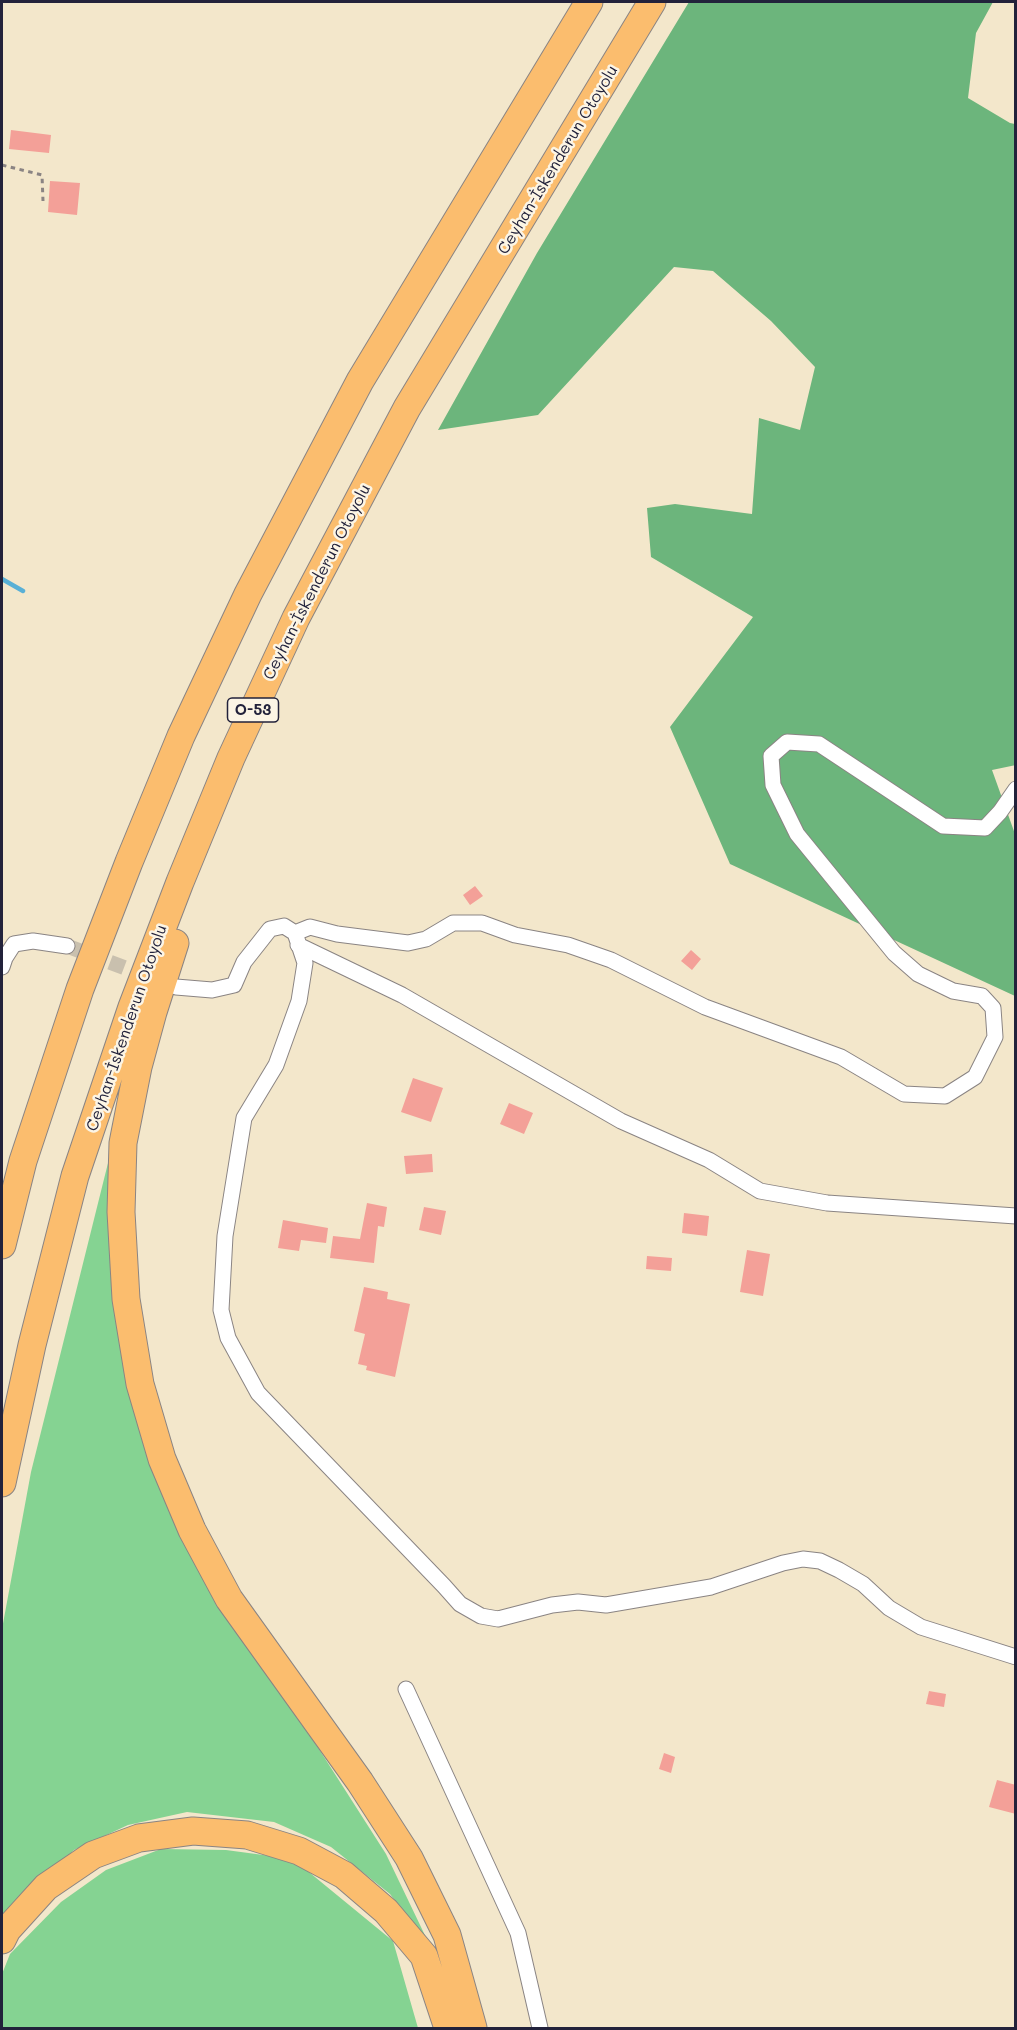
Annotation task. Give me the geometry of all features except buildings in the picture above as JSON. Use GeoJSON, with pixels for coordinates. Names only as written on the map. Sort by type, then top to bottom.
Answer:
{"type":"FeatureCollection","features":[{"type":"Feature","properties":{"kind":"highway"},"geometry":{"type":"LineString","coordinates":[[2,1245],[23,1161],[81,989],[129,862],[181,736],[248,594],[360,381],[589,2]]}},
{"type":"Feature","properties":{"kind":"highway","name":"Ceyhan-İskenderun Otoyolu"},"geometry":{"type":"LineString","coordinates":[[2,1483],[32,1345],[75,1176],[132,1007],[231,758],[296,618],[407,408],[652,2]]}},
{"type":"Feature","properties":{"kind":"highway"},"geometry":{"type":"LineString","coordinates":[[296,618],[238,763],[198,874],[153,1012],[138,1067],[123,1143],[121,1212],[126,1299],[143,1394],[162,1459],[192,1530],[229,1599],[360,1782],[409,1858],[447,1935],[473,2028]]}},
{"type":"Feature","properties":{"kind":"highway"},"geometry":{"type":"LineString","coordinates":[[2,1940],[7,1930],[46,1887],[93,1855],[139,1838],[193,1831],[247,1835],[299,1851],[344,1875],[386,1911],[424,1956],[448,2028]]}},
{"type":"Feature","properties":{"kind":"street"},"geometry":{"type":"LineString","coordinates":[[296,939],[310,927],[337,934],[408,943],[426,939],[453,923],[482,922],[515,935],[568,945],[611,960],[705,1006],[841,1057],[904,1094],[945,1096],[975,1077],[995,1037],[993,1008],[982,996],[953,991],[918,974],[894,953],[797,834],[773,785],[771,756],[787,742],[819,744],[943,826],[985,828],[1016,789]]}},
{"type":"Feature","properties":{"kind":"street"},"geometry":{"type":"LineString","coordinates":[[176,987],[212,990],[234,985],[244,962],[270,929],[284,926],[296,939],[402,995],[621,1121],[709,1160],[760,1191],[827,1203],[1016,1216]]}},
{"type":"Feature","properties":{"kind":"street"},"geometry":{"type":"LineString","coordinates":[[296,939],[304,963],[299,1001],[276,1065],[244,1118],[225,1236],[221,1310],[228,1338],[258,1393],[460,1604],[480,1616],[498,1619],[552,1605],[578,1602],[606,1605],[711,1587],[783,1563],[803,1559],[820,1561],[839,1570],[863,1584],[889,1608],[921,1627],[1016,1657]]}},
{"type":"Feature","properties":{"kind":"street"},"geometry":{"type":"LineString","coordinates":[[2,968],[14,944],[33,941],[67,946]]}},
{"type":"Feature","properties":{"kind":"street"},"geometry":{"type":"LineString","coordinates":[[406,1689],[518,1933],[540,2028]]}},
{"type":"Feature","properties":{"kind":"path"},"geometry":{"type":"LineString","coordinates":[[2,165],[42,175],[43,201]]}},
{"type":"Feature","properties":{"kind":"green space"},"geometry":{"type":"Polygon","coordinates":[[[689,2],[993,2],[976,33],[968,98],[1015,124],[1016,765],[992,770],[1015,834],[1015,996],[730,864],[670,727],[753,617],[651,557],[647,508],[675,504],[752,514],[759,418],[800,430],[815,367],[771,321],[713,271],[674,267],[538,415],[438,430],[537,253],[689,2]]]}},
{"type":"Feature","properties":{"kind":"green space"},"geometry":{"type":"Polygon","coordinates":[[[110,1155],[134,1402],[146,1453],[237,1633],[317,1746],[386,1854],[444,1975],[422,1937],[390,1894],[331,1847],[274,1822],[187,1812],[128,1825],[74,1850],[8,1913],[2,1924],[2,1629],[31,1472],[110,1155]]]}},
{"type":"Feature","properties":{"kind":"green space"},"geometry":{"type":"Polygon","coordinates":[[[161,1849],[226,1850],[293,1859],[393,1941],[418,2028],[2,2028],[2,1974],[10,1954],[61,1902],[106,1870],[161,1849]]]}},
{"type":"Feature","properties":{"kind":"waterway"},"geometry":{"type":"LineString","coordinates":[[2,579],[23,591]]}},
{"type":"Feature","properties":{"kind":"tunnel"},"geometry":{"type":"LineString","coordinates":[[67,946],[149,977]]}}]}
